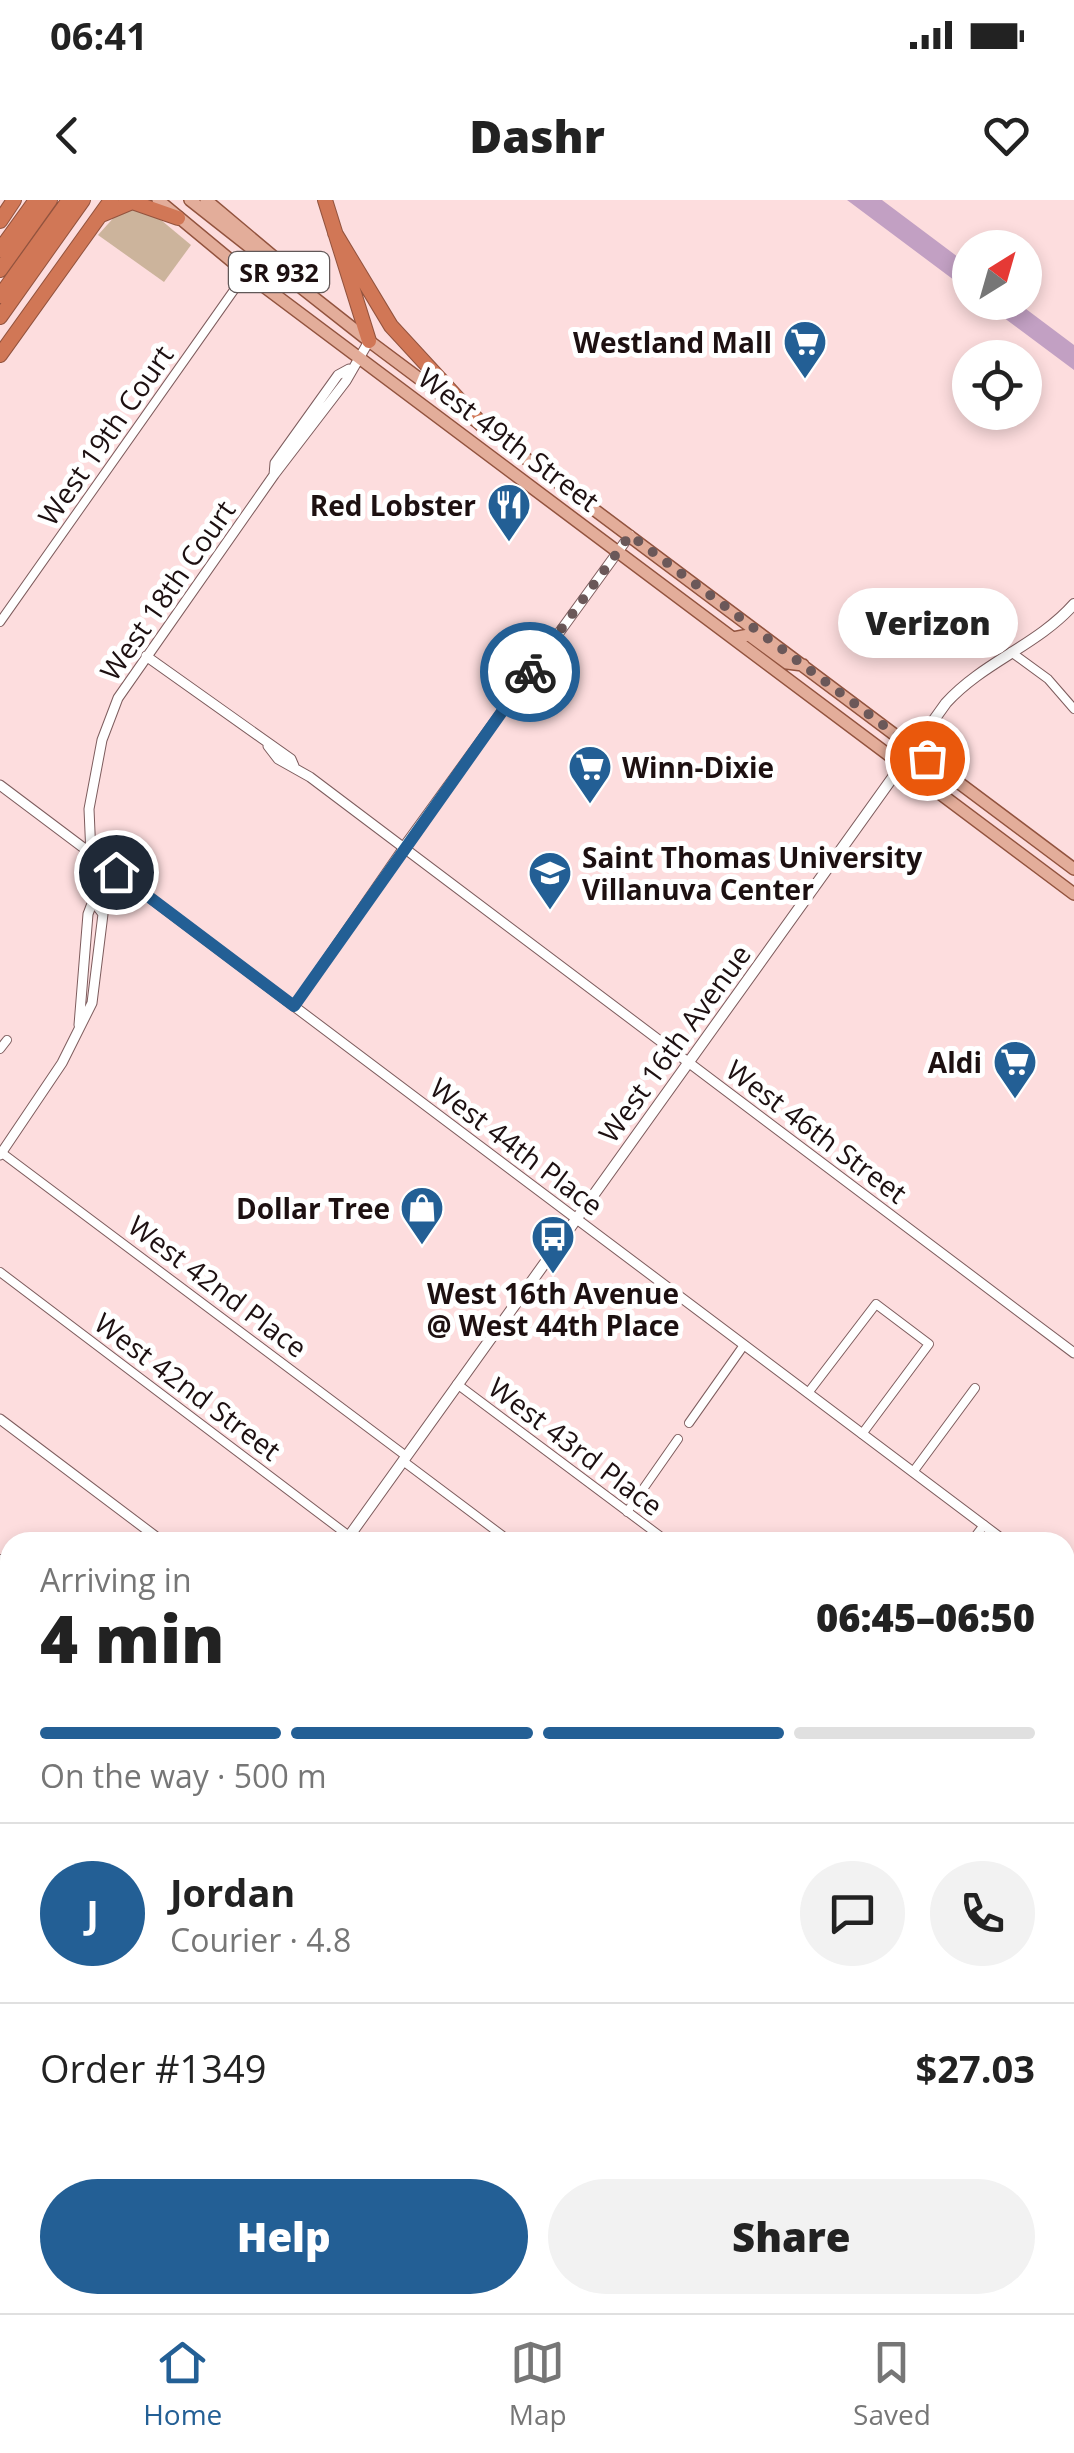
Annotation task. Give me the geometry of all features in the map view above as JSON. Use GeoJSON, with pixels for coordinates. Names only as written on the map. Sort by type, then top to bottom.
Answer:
{"type":"FeatureCollection","features":[{"type":"Feature","properties":{"kind":"highway"},"geometry":{"type":"LineString","coordinates":[[0,250],[36,200]]}},
{"type":"Feature","properties":{"kind":"highway"},"geometry":{"type":"LineString","coordinates":[[0,270],[50,200]]}},
{"type":"Feature","properties":{"kind":"highway"},"geometry":{"type":"LineString","coordinates":[[0,296],[69,200]]}},
{"type":"Feature","properties":{"kind":"highway"},"geometry":{"type":"LineString","coordinates":[[0,317],[83,200]]}},
{"type":"Feature","properties":{"kind":"highway"},"geometry":{"type":"LineString","coordinates":[[0,355],[111,200]]}},
{"type":"Feature","properties":{"kind":"highway"},"geometry":{"type":"LineString","coordinates":[[325,200],[369,342]]}},
{"type":"Feature","properties":{"kind":"highway"},"geometry":{"type":"LineString","coordinates":[[101,215],[132,202],[178,218]]}},
{"type":"Feature","properties":{"kind":"highway"},"geometry":{"type":"LineString","coordinates":[[336,233],[391,326],[484,427]]}},
{"type":"Feature","properties":{"kind":"main road","name":"West 49th Street"},"geometry":{"type":"LineString","coordinates":[[158,200],[246,273],[1074,894]]}},
{"type":"Feature","properties":{"kind":"main road","name":"West 49th Street"},"geometry":{"type":"LineString","coordinates":[[190,200],[369,342],[1074,869]]}},
{"type":"Feature","properties":{"kind":"main road"},"geometry":{"type":"LineString","coordinates":[[206,200],[294,274],[334,315]]}},
{"type":"Feature","properties":{"kind":"main road","name":"West 16th Avenue"},"geometry":{"type":"LineString","coordinates":[[354,1532],[912,747],[965,682],[1048,629],[1074,604]]}},
{"type":"Feature","properties":{"kind":"main road"},"geometry":{"type":"LineString","coordinates":[[733,638],[750,635],[787,664],[802,665]]}},
{"type":"Feature","properties":{"kind":"street","name":"West 19th Court"},"geometry":{"type":"LineString","coordinates":[[0,622],[246,273]]}},
{"type":"Feature","properties":{"kind":"street","name":"West 18th Court"},"geometry":{"type":"LineString","coordinates":[[1,1154],[62,1063],[79,1025],[88,914],[93,901],[89,809],[102,740],[118,698],[274,475],[346,381],[349,369],[369,342]]}},
{"type":"Feature","properties":{"kind":"street"},"geometry":{"type":"LineString","coordinates":[[294,1006],[630,535]]}},
{"type":"Feature","properties":{"kind":"street"},"geometry":{"type":"LineString","coordinates":[[1011,651],[1048,679],[1074,709]]}},
{"type":"Feature","properties":{"kind":"street","name":"West 46th Street"},"geometry":{"type":"LineString","coordinates":[[146,656],[291,759],[294,766],[1074,1353]]}},
{"type":"Feature","properties":{"kind":"street","name":"West 44th Place"},"geometry":{"type":"LineString","coordinates":[[0,785],[992,1532]]}},
{"type":"Feature","properties":{"kind":"street"},"geometry":{"type":"LineString","coordinates":[[0,1049],[7,1040]]}},
{"type":"Feature","properties":{"kind":"street","name":"West 42nd Place"},"geometry":{"type":"LineString","coordinates":[[1,1154],[498,1532]]}},
{"type":"Feature","properties":{"kind":"street","name":"West 42nd Street"},"geometry":{"type":"LineString","coordinates":[[0,1272],[338,1532]]}},
{"type":"Feature","properties":{"kind":"street"},"geometry":{"type":"LineString","coordinates":[[808,1393],[876,1304],[929,1344],[862,1434]]}},
{"type":"Feature","properties":{"kind":"street"},"geometry":{"type":"LineString","coordinates":[[689,1423],[744,1345]]}},
{"type":"Feature","properties":{"kind":"street","name":"West 43rd Place"},"geometry":{"type":"LineString","coordinates":[[458,1384],[654,1532]]}},
{"type":"Feature","properties":{"kind":"street"},"geometry":{"type":"LineString","coordinates":[[913,1472],[975,1388]]}},
{"type":"Feature","properties":{"kind":"street"},"geometry":{"type":"LineString","coordinates":[[0,1419],[150,1532]]}},
{"type":"Feature","properties":{"kind":"street"},"geometry":{"type":"LineString","coordinates":[[626,1512],[678,1438]]}},
{"type":"Feature","properties":{"kind":"street"},"geometry":{"type":"LineString","coordinates":[[979,1532],[984,1526]]}},
{"type":"Feature","properties":{"kind":"shaded area"},"geometry":{"type":"Polygon","coordinates":[[[847,200],[882,200],[952,252],[952,279],[847,200]]]}},
{"type":"Feature","properties":{"kind":"shaded area"},"geometry":{"type":"Polygon","coordinates":[[[134,208],[155,215],[191,245],[164,282],[98,235],[117,214],[134,208]]]}},
{"type":"Feature","properties":{"kind":"shaded area"},"geometry":{"type":"Polygon","coordinates":[[[1007,320],[1041,320],[1074,345],[1074,370],[1042,346],[1042,340],[1034,340],[1007,320]]]}},
{"type":"Feature","properties":{"kind":"way so far"},"geometry":{"type":"LineString","coordinates":[[530,672],[630,535],[927,758]]}},
{"type":"Feature","properties":{"kind":"place","name":"Westland Mall"},"geometry":{"type":"Point","coordinates":[805,380]}},
{"type":"Feature","properties":{"kind":"place","name":"Red Lobster"},"geometry":{"type":"Point","coordinates":[509,543]}},
{"type":"Feature","properties":{"kind":"place","name":"Verizon"},"geometry":{"type":"Point","coordinates":[927,758]}},
{"type":"Feature","properties":{"kind":"place","name":"Winn-Dixie"},"geometry":{"type":"Point","coordinates":[590,805]}},
{"type":"Feature","properties":{"kind":"place","name":"Saint Thomas University Villanuva Center"},"geometry":{"type":"Point","coordinates":[550,911]}},
{"type":"Feature","properties":{"kind":"place","name":"Aldi"},"geometry":{"type":"Point","coordinates":[1015,1100]}},
{"type":"Feature","properties":{"kind":"place","name":"Dollar Tree"},"geometry":{"type":"Point","coordinates":[422,1246]}},
{"type":"Feature","properties":{"kind":"place","name":"West 16th Avenue @ West 44th Place"},"geometry":{"type":"Point","coordinates":[553,1275]}},
{"type":"Feature","properties":{"kind":"route"},"geometry":{"type":"LineString","coordinates":[[116,872],[294,1006],[530,672]]}}]}
